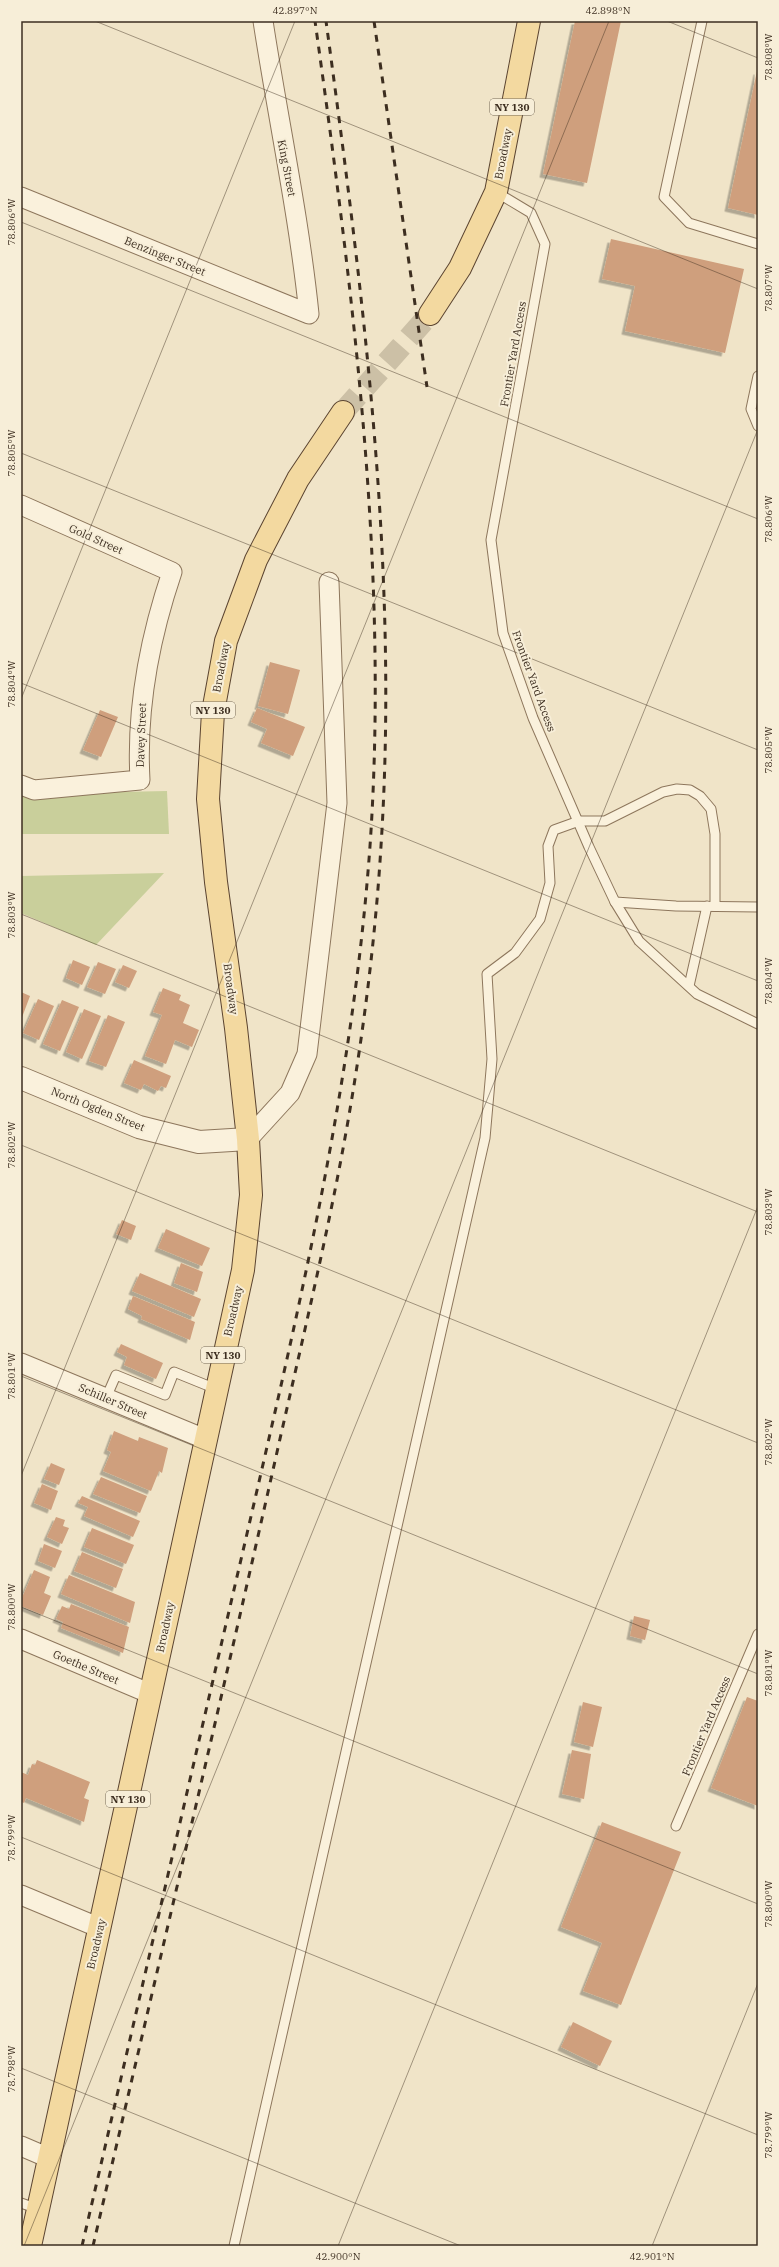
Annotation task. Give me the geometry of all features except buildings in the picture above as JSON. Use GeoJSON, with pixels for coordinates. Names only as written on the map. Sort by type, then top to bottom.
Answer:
{"type":"FeatureCollection","features":[{"type":"Feature","properties":{"kind":"main road","name":"Broadway"},"geometry":{"type":"LineString","coordinates":[[496,192],[529,21]]}},
{"type":"Feature","properties":{"kind":"main road","name":"NY 130"},"geometry":{"type":"LineString","coordinates":[[430,314],[460,268],[496,192]]}},
{"type":"Feature","properties":{"kind":"main road","name":"Broadway"},"geometry":{"type":"LineString","coordinates":[[30,2246],[29,2206],[49,2158],[243,1270],[251,1195],[248,1139],[236,1028],[216,882],[208,799],[213,712],[226,640],[256,560],[298,479],[343,412]]}},
{"type":"Feature","properties":{"kind":"street","name":"King Street"},"geometry":{"type":"LineString","coordinates":[[262,21],[275,101],[302,245],[310,314]]}},
{"type":"Feature","properties":{"kind":"street","name":"Benzinger Street"},"geometry":{"type":"LineString","coordinates":[[21,197],[310,314]]}},
{"type":"Feature","properties":{"kind":"street","name":"Gold Street"},"geometry":{"type":"LineString","coordinates":[[21,505],[172,572]]}},
{"type":"Feature","properties":{"kind":"street","name":"Davey Street"},"geometry":{"type":"LineString","coordinates":[[21,785],[34,790],[140,780],[140,715],[146,666],[156,618],[172,572]]}},
{"type":"Feature","properties":{"kind":"street"},"geometry":{"type":"LineString","coordinates":[[248,1139],[290,1093],[307,1054],[338,803],[329,582]]}},
{"type":"Feature","properties":{"kind":"street","name":"North Ogden Street"},"geometry":{"type":"LineString","coordinates":[[21,1078],[139,1127],[199,1142],[248,1139]]}},
{"type":"Feature","properties":{"kind":"street","name":"Schiller Street"},"geometry":{"type":"LineString","coordinates":[[21,1363],[205,1439]]}},
{"type":"Feature","properties":{"kind":"street","name":"Goethe Street"},"geometry":{"type":"LineString","coordinates":[[21,1639],[151,1694]]}},
{"type":"Feature","properties":{"kind":"street"},"geometry":{"type":"LineString","coordinates":[[21,1895],[100,1928]]}},
{"type":"Feature","properties":{"kind":"street"},"geometry":{"type":"LineString","coordinates":[[21,2146],[49,2158]]}},
{"type":"Feature","properties":{"kind":"lane"},"geometry":{"type":"LineString","coordinates":[[702,21],[664,197],[689,223],[758,244]]}},
{"type":"Feature","properties":{"kind":"lane","name":"Frontier Yard Access"},"geometry":{"type":"LineString","coordinates":[[496,192],[531,213],[545,244],[491,540],[503,633],[533,718],[615,902],[639,941],[698,994],[758,1024]]}},
{"type":"Feature","properties":{"kind":"lane"},"geometry":{"type":"LineString","coordinates":[[758,376],[751,409],[758,426]]}},
{"type":"Feature","properties":{"kind":"lane"},"geometry":{"type":"LineString","coordinates":[[234,2246],[485,1138],[492,1058],[487,974],[514,953],[540,919],[550,883],[548,846],[554,830],[579,821],[605,821],[663,792],[677,789],[690,790],[700,796],[711,809],[714,828],[711,906],[689,986]]}},
{"type":"Feature","properties":{"kind":"lane"},"geometry":{"type":"LineString","coordinates":[[615,902],[676,906],[758,907]]}},
{"type":"Feature","properties":{"kind":"lane"},"geometry":{"type":"LineString","coordinates":[[106,1398],[116,1375],[165,1395],[174,1372],[216,1389]]}},
{"type":"Feature","properties":{"kind":"lane","name":"Frontier Yard Access"},"geometry":{"type":"LineString","coordinates":[[676,1826],[758,1634]]}},
{"type":"Feature","properties":{"kind":"green space"},"geometry":{"type":"Polygon","coordinates":[[[167,791],[169,834],[21,834],[21,794],[167,791]]]}},
{"type":"Feature","properties":{"kind":"green space"},"geometry":{"type":"Polygon","coordinates":[[[164,873],[96,945],[21,913],[21,876],[164,873]]]}},
{"type":"Feature","properties":{"kind":"tunnel"},"geometry":{"type":"LineString","coordinates":[[343,412],[430,314]]}},
{"type":"Feature","properties":{"kind":"railway"},"geometry":{"type":"LineString","coordinates":[[82,2246],[266,1452],[304,1280],[322,1195],[337,1108],[351,1022],[362,934],[370,846],[375,743],[375,639],[371,536],[364,432],[354,329],[315,21]]}},
{"type":"Feature","properties":{"kind":"railway"},"geometry":{"type":"LineString","coordinates":[[93,2246],[320,1262],[350,1109],[364,1021],[374,933],[381,846],[385,742],[385,639],[381,535],[374,432],[364,329],[353,227],[326,21]]}},
{"type":"Feature","properties":{"kind":"railway"},"geometry":{"type":"LineString","coordinates":[[374,21],[427,387]]}}]}
